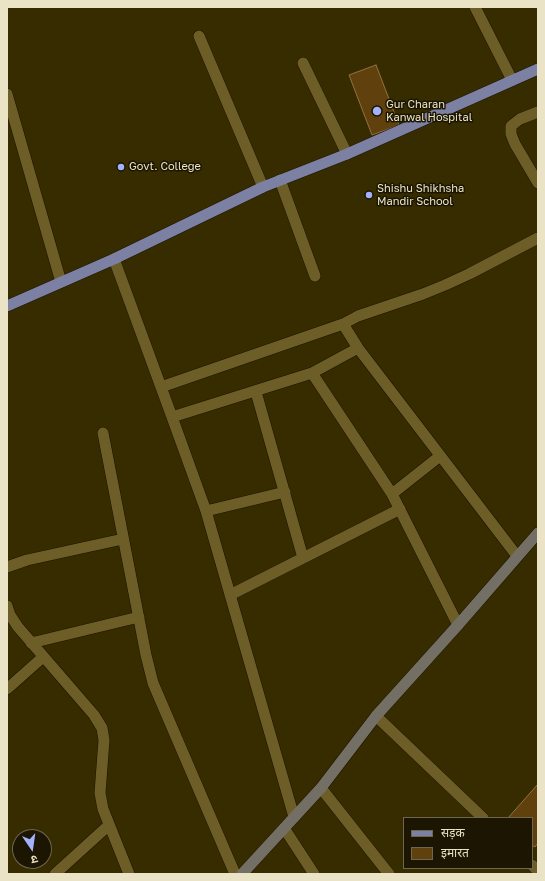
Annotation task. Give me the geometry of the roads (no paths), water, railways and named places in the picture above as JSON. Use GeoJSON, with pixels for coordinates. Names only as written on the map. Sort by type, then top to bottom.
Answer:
{"type":"FeatureCollection","features":[{"type":"Feature","properties":{"kind":"main road"},"geometry":{"type":"LineString","coordinates":[[7,306],[114,259],[263,187],[347,154],[512,80],[537,73]]}},
{"type":"Feature","properties":{"kind":"main road"},"geometry":{"type":"LineString","coordinates":[[242,874],[321,788],[376,716],[538,533]]}},
{"type":"Feature","properties":{"kind":"street"},"geometry":{"type":"LineString","coordinates":[[475,7],[512,80]]}},
{"type":"Feature","properties":{"kind":"street"},"geometry":{"type":"LineString","coordinates":[[199,36],[263,187]]}},
{"type":"Feature","properties":{"kind":"street"},"geometry":{"type":"LineString","coordinates":[[303,63],[347,154]]}},
{"type":"Feature","properties":{"kind":"street"},"geometry":{"type":"LineString","coordinates":[[7,94],[61,282]]}},
{"type":"Feature","properties":{"kind":"street"},"geometry":{"type":"LineString","coordinates":[[538,112],[520,119],[511,126],[511,134],[515,144],[538,183]]}},
{"type":"Feature","properties":{"kind":"street"},"geometry":{"type":"LineString","coordinates":[[280,180],[315,276]]}},
{"type":"Feature","properties":{"kind":"street"},"geometry":{"type":"LineString","coordinates":[[161,387],[343,324],[358,316],[424,294],[469,274],[538,238]]}},
{"type":"Feature","properties":{"kind":"street"},"geometry":{"type":"LineString","coordinates":[[114,259],[206,511],[294,817]]}},
{"type":"Feature","properties":{"kind":"street"},"geometry":{"type":"LineString","coordinates":[[343,324],[358,348],[517,556]]}},
{"type":"Feature","properties":{"kind":"street"},"geometry":{"type":"LineString","coordinates":[[172,417],[256,392],[312,373],[358,348]]}},
{"type":"Feature","properties":{"kind":"street"},"geometry":{"type":"LineString","coordinates":[[312,373],[392,494],[458,625]]}},
{"type":"Feature","properties":{"kind":"street"},"geometry":{"type":"LineString","coordinates":[[256,392],[303,558]]}},
{"type":"Feature","properties":{"kind":"street"},"geometry":{"type":"LineString","coordinates":[[103,433],[153,683],[235,874]]}},
{"type":"Feature","properties":{"kind":"street"},"geometry":{"type":"LineString","coordinates":[[392,494],[440,456]]}},
{"type":"Feature","properties":{"kind":"street"},"geometry":{"type":"LineString","coordinates":[[206,511],[285,492]]}},
{"type":"Feature","properties":{"kind":"street"},"geometry":{"type":"LineString","coordinates":[[230,595],[400,509]]}},
{"type":"Feature","properties":{"kind":"street"},"geometry":{"type":"LineString","coordinates":[[7,568],[28,560],[123,539]]}},
{"type":"Feature","properties":{"kind":"street"},"geometry":{"type":"LineString","coordinates":[[7,606],[10,615],[31,643],[94,715],[102,728],[104,740],[100,793],[103,809],[129,874]]}},
{"type":"Feature","properties":{"kind":"street"},"geometry":{"type":"LineString","coordinates":[[31,643],[139,617]]}},
{"type":"Feature","properties":{"kind":"street"},"geometry":{"type":"LineString","coordinates":[[7,689],[43,656]]}},
{"type":"Feature","properties":{"kind":"street"},"geometry":{"type":"LineString","coordinates":[[376,716],[482,817]]}},
{"type":"Feature","properties":{"kind":"street"},"geometry":{"type":"LineString","coordinates":[[321,788],[389,874]]}},
{"type":"Feature","properties":{"kind":"street"},"geometry":{"type":"LineString","coordinates":[[54,874],[109,824]]}},
{"type":"Feature","properties":{"kind":"street"},"geometry":{"type":"LineString","coordinates":[[284,828],[314,874]]}},
{"type":"Feature","properties":{"kind":"place","name":"Gur Charan Kanwal Hospital"},"geometry":{"type":"Point","coordinates":[377,111]}},
{"type":"Feature","properties":{"kind":"place","name":"Govt. College"},"geometry":{"type":"Point","coordinates":[121,167]}},
{"type":"Feature","properties":{"kind":"place","name":"Shishu Shikhsha Mandir School"},"geometry":{"type":"Point","coordinates":[369,195]}}]}
